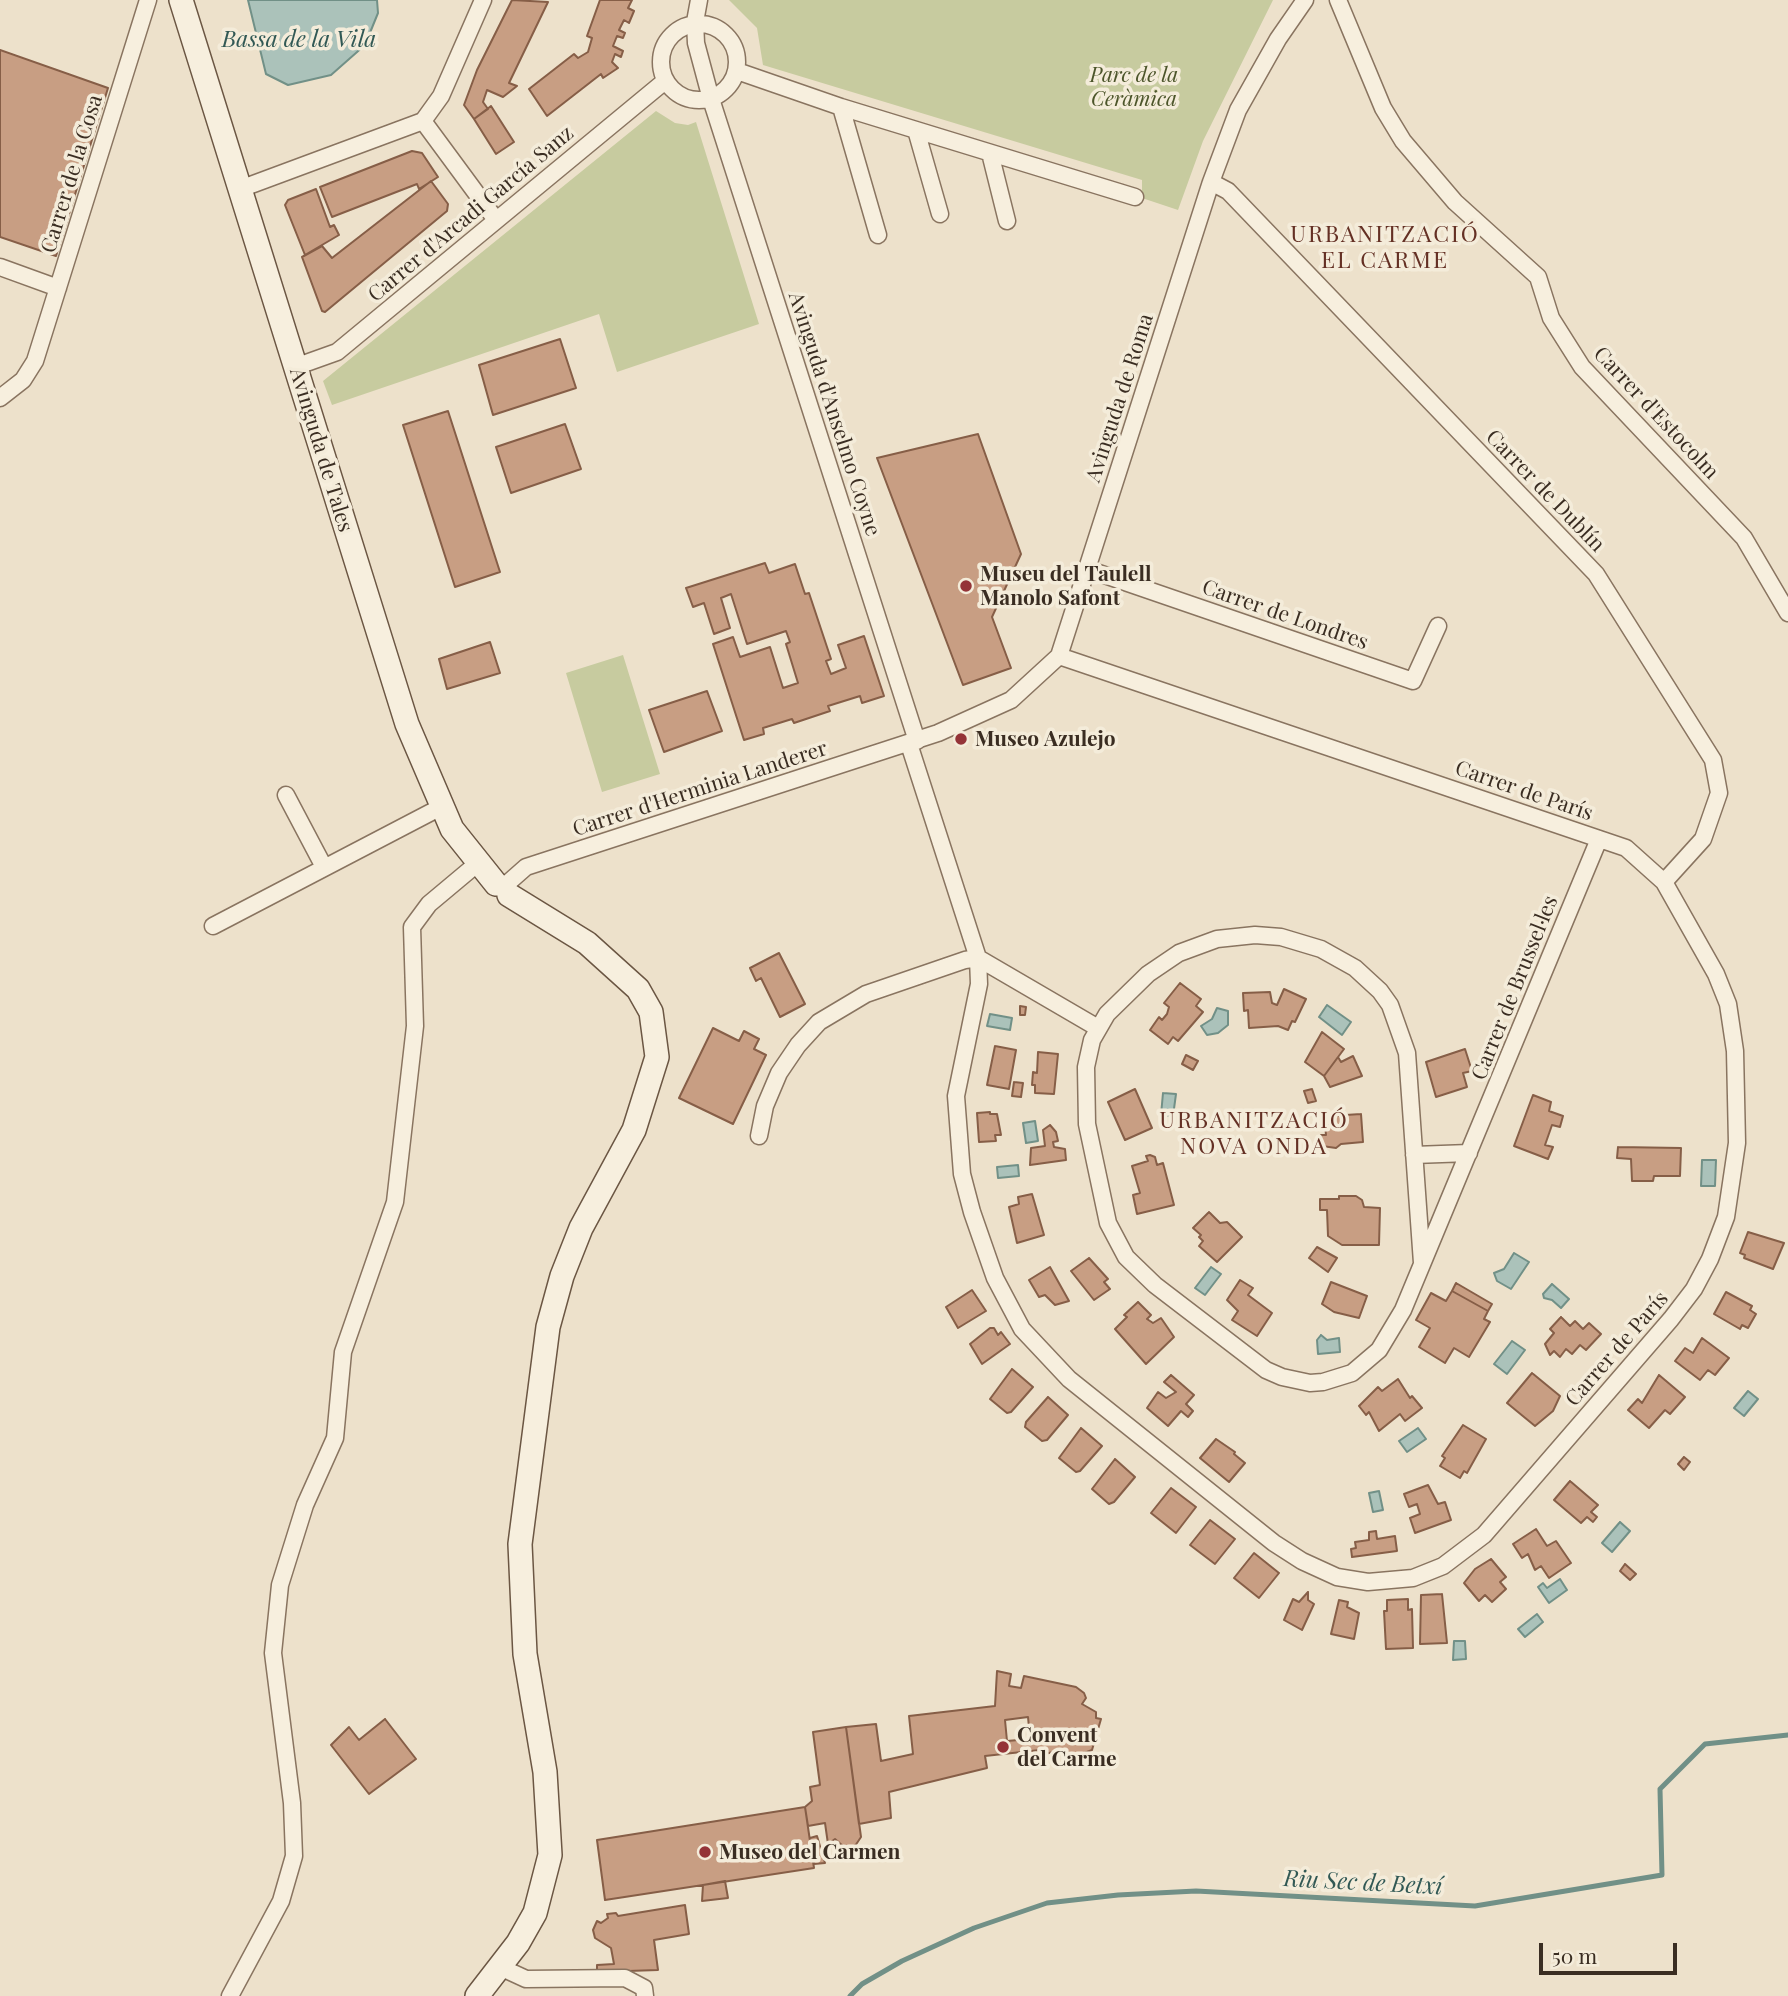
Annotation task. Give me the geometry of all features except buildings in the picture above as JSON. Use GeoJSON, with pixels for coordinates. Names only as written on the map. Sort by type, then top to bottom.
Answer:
{"type":"FeatureCollection","features":[{"type":"Feature","properties":{"kind":"main road","name":"Avinguda de Tales"},"geometry":{"type":"LineString","coordinates":[[181,0],[407,724],[441,807],[452,829],[478,863],[504,887],[587,943],[638,989],[651,1012],[657,1057],[635,1130],[581,1228],[562,1276],[548,1327],[520,1544],[525,1654],[545,1772],[550,1855],[535,1913],[500,1967],[477,1996]]}},
{"type":"Feature","properties":{"kind":"street","name":"Carrer de la Cosa"},"geometry":{"type":"LineString","coordinates":[[0,398],[23,380],[35,361],[148,0]]}},
{"type":"Feature","properties":{"kind":"street"},"geometry":{"type":"LineString","coordinates":[[240,189],[423,121],[441,96],[483,0]]}},
{"type":"Feature","properties":{"kind":"street","name":"Avinguda d'Anselmo Coyne"},"geometry":{"type":"LineString","coordinates":[[699,0],[695,22],[696,43],[711,99],[978,958]]}},
{"type":"Feature","properties":{"kind":"street","name":"Avinguda de Roma"},"geometry":{"type":"LineString","coordinates":[[1059,656],[1211,182],[1238,110],[1278,39],[1305,0]]}},
{"type":"Feature","properties":{"kind":"street","name":"Carrer d'Estocolm"},"geometry":{"type":"LineString","coordinates":[[1338,0],[1383,108],[1403,141],[1455,202],[1538,277],[1551,318],[1582,367],[1744,538],[1788,613]]}},
{"type":"Feature","properties":{"kind":"street"},"geometry":{"type":"LineString","coordinates":[[695,22],[719,27],[736,46],[737,71],[728,88],[711,99],[694,100],[677,94],[665,80],[660,62],[665,44],[677,29],[695,22]]}},
{"type":"Feature","properties":{"kind":"street"},"geometry":{"type":"LineString","coordinates":[[737,71],[841,107],[1135,197]]}},
{"type":"Feature","properties":{"kind":"street","name":"Carrer d'Arcadi García Sanz"},"geometry":{"type":"LineString","coordinates":[[295,367],[337,352],[665,80]]}},
{"type":"Feature","properties":{"kind":"street"},"geometry":{"type":"LineString","coordinates":[[841,107],[878,235]]}},
{"type":"Feature","properties":{"kind":"street"},"geometry":{"type":"LineString","coordinates":[[423,121],[496,220]]}},
{"type":"Feature","properties":{"kind":"street"},"geometry":{"type":"LineString","coordinates":[[916,130],[940,214]]}},
{"type":"Feature","properties":{"kind":"street"},"geometry":{"type":"LineString","coordinates":[[990,153],[1007,221]]}},
{"type":"Feature","properties":{"kind":"street","name":"Carrer de Dublín"},"geometry":{"type":"LineString","coordinates":[[1211,182],[1228,191],[1596,574],[1713,760],[1720,793],[1703,839],[1664,882]]}},
{"type":"Feature","properties":{"kind":"street"},"geometry":{"type":"LineString","coordinates":[[0,267],[58,288]]}},
{"type":"Feature","properties":{"kind":"street","name":"Carrer de Londres"},"geometry":{"type":"LineString","coordinates":[[1087,569],[1413,681],[1438,626]]}},
{"type":"Feature","properties":{"kind":"street"},"geometry":{"type":"LineString","coordinates":[[913,743],[1010,700],[1059,656]]}},
{"type":"Feature","properties":{"kind":"street","name":"Carrer de París"},"geometry":{"type":"LineString","coordinates":[[978,958],[979,984],[957,1083],[956,1113],[961,1163],[972,1212],[993,1271],[1023,1329],[1069,1379],[1285,1550],[1338,1577],[1368,1582],[1402,1580],[1443,1566],[1483,1535],[1686,1300],[1718,1240],[1734,1182],[1737,1143],[1732,1034],[1727,1004],[1716,974],[1664,882],[1626,848],[1059,656]]}},
{"type":"Feature","properties":{"kind":"street","name":"Carrer d'Herminia Landerer"},"geometry":{"type":"LineString","coordinates":[[504,887],[526,867],[913,743]]}},
{"type":"Feature","properties":{"kind":"street"},"geometry":{"type":"LineString","coordinates":[[286,795],[324,867]]}},
{"type":"Feature","properties":{"kind":"street"},"geometry":{"type":"LineString","coordinates":[[213,926],[441,807]]}},
{"type":"Feature","properties":{"kind":"street","name":"Carrer de Brussel·les"},"geometry":{"type":"LineString","coordinates":[[1422,1263],[1410,1071],[1402,1034],[1390,1005],[1368,978],[1321,949],[1268,935],[1229,937],[1179,953],[1148,974],[1118,1002],[1098,1028],[1086,1067],[1085,1106],[1096,1177],[1108,1223],[1126,1257],[1155,1285],[1266,1370],[1297,1381],[1323,1382],[1352,1373],[1366,1364],[1396,1325],[1469,1153],[1599,839]]}},
{"type":"Feature","properties":{"kind":"street"},"geometry":{"type":"LineString","coordinates":[[230,1996],[281,1902],[294,1856],[292,1803],[273,1653],[280,1585],[305,1505],[335,1438],[343,1352],[395,1202],[415,1026],[412,927],[429,904],[478,863]]}},
{"type":"Feature","properties":{"kind":"street"},"geometry":{"type":"LineString","coordinates":[[760,1136],[765,1106],[779,1073],[798,1045],[819,1022],[866,994],[978,958],[1098,1028]]}},
{"type":"Feature","properties":{"kind":"street"},"geometry":{"type":"LineString","coordinates":[[1415,1155],[1469,1153]]}},
{"type":"Feature","properties":{"kind":"street"},"geometry":{"type":"LineString","coordinates":[[500,1967],[526,1979],[625,1978],[645,1988],[645,1996]]}},
{"type":"Feature","properties":{"kind":"green space","name":"Parc de la Ceràmica"},"geometry":{"type":"Polygon","coordinates":[[[729,0],[1273,0],[1203,141],[1178,210],[1142,198],[1142,180],[763,65],[757,28],[729,0]]]}},
{"type":"Feature","properties":{"kind":"green space"},"geometry":{"type":"Polygon","coordinates":[[[656,111],[675,123],[688,125],[696,122],[759,324],[617,372],[599,314],[332,405],[323,381],[656,111]]]}},
{"type":"Feature","properties":{"kind":"green space"},"geometry":{"type":"Polygon","coordinates":[[[623,655],[660,774],[602,792],[566,673],[623,655]]]}},
{"type":"Feature","properties":{"kind":"water","name":"Bassa de la Vila"},"geometry":{"type":"Polygon","coordinates":[[[248,0],[377,0],[378,13],[365,45],[331,75],[288,85],[266,74],[248,0]]]}},
{"type":"Feature","properties":{"kind":"water"},"geometry":{"type":"Polygon","coordinates":[[[1327,1005],[1351,1022],[1342,1035],[1319,1017],[1327,1005]]]}},
{"type":"Feature","properties":{"kind":"water"},"geometry":{"type":"Polygon","coordinates":[[[1217,1008],[1228,1011],[1228,1025],[1218,1033],[1207,1035],[1201,1026],[1212,1019],[1217,1008]]]}},
{"type":"Feature","properties":{"kind":"water"},"geometry":{"type":"Polygon","coordinates":[[[990,1014],[1012,1018],[1010,1030],[987,1026],[990,1014]]]}},
{"type":"Feature","properties":{"kind":"water"},"geometry":{"type":"Polygon","coordinates":[[[1163,1093],[1176,1094],[1173,1116],[1161,1115],[1163,1093]]]}},
{"type":"Feature","properties":{"kind":"water"},"geometry":{"type":"Polygon","coordinates":[[[1035,1121],[1038,1141],[1026,1143],[1023,1123],[1035,1121]]]}},
{"type":"Feature","properties":{"kind":"water"},"geometry":{"type":"Polygon","coordinates":[[[1702,1160],[1716,1160],[1715,1186],[1701,1186],[1702,1160]]]}},
{"type":"Feature","properties":{"kind":"water"},"geometry":{"type":"Polygon","coordinates":[[[1018,1165],[1019,1176],[998,1178],[997,1167],[1018,1165]]]}},
{"type":"Feature","properties":{"kind":"water"},"geometry":{"type":"Polygon","coordinates":[[[1514,1253],[1529,1262],[1511,1289],[1497,1281],[1494,1273],[1504,1269],[1514,1253]]]}},
{"type":"Feature","properties":{"kind":"water"},"geometry":{"type":"Polygon","coordinates":[[[1211,1267],[1221,1274],[1205,1295],[1195,1288],[1211,1267]]]}},
{"type":"Feature","properties":{"kind":"water"},"geometry":{"type":"Polygon","coordinates":[[[1552,1284],[1569,1299],[1561,1308],[1552,1300],[1544,1298],[1543,1294],[1552,1284]]]}},
{"type":"Feature","properties":{"kind":"water"},"geometry":{"type":"Polygon","coordinates":[[[1321,1335],[1327,1340],[1339,1338],[1340,1352],[1318,1354],[1317,1340],[1321,1335]]]}},
{"type":"Feature","properties":{"kind":"water"},"geometry":{"type":"Polygon","coordinates":[[[1512,1341],[1525,1350],[1507,1374],[1494,1364],[1512,1341]]]}},
{"type":"Feature","properties":{"kind":"water"},"geometry":{"type":"Polygon","coordinates":[[[1748,1391],[1758,1399],[1744,1416],[1734,1408],[1748,1391]]]}},
{"type":"Feature","properties":{"kind":"water"},"geometry":{"type":"Polygon","coordinates":[[[1418,1428],[1426,1439],[1407,1452],[1399,1441],[1418,1428]]]}},
{"type":"Feature","properties":{"kind":"water"},"geometry":{"type":"Polygon","coordinates":[[[1379,1491],[1383,1510],[1373,1512],[1369,1493],[1379,1491]]]}},
{"type":"Feature","properties":{"kind":"water"},"geometry":{"type":"Polygon","coordinates":[[[1620,1522],[1630,1531],[1612,1552],[1602,1543],[1620,1522]]]}},
{"type":"Feature","properties":{"kind":"water"},"geometry":{"type":"Polygon","coordinates":[[[1560,1579],[1567,1590],[1549,1603],[1538,1587],[1543,1583],[1547,1588],[1560,1579]]]}},
{"type":"Feature","properties":{"kind":"water"},"geometry":{"type":"Polygon","coordinates":[[[1537,1614],[1543,1622],[1525,1637],[1518,1629],[1537,1614]]]}},
{"type":"Feature","properties":{"kind":"water"},"geometry":{"type":"Polygon","coordinates":[[[1454,1641],[1465,1641],[1466,1659],[1453,1660],[1454,1641]]]}},
{"type":"Feature","properties":{"kind":"waterway","name":"Riu Sec de Betxí"},"geometry":{"type":"LineString","coordinates":[[850,1996],[862,1984],[902,1961],[974,1928],[1047,1903],[1118,1895],[1196,1891],[1475,1906],[1662,1875],[1660,1789],[1705,1744],[1788,1735]]}},
{"type":"Feature","properties":{"kind":"place","name":"Museu del Taulell Manolo Safont"},"geometry":{"type":"Point","coordinates":[966,586]}},
{"type":"Feature","properties":{"kind":"place","name":"Museo Azulejo"},"geometry":{"type":"Point","coordinates":[961,739]}},
{"type":"Feature","properties":{"kind":"place","name":"Convent del Carme"},"geometry":{"type":"Point","coordinates":[1003,1747]}},
{"type":"Feature","properties":{"kind":"place","name":"Museo del Carmen"},"geometry":{"type":"Point","coordinates":[705,1852]}},
{"type":"Feature","properties":{"kind":"district","name":"URBANITZACIÓ EL CARME"},"geometry":{"type":"Point","coordinates":[1385,248]}},
{"type":"Feature","properties":{"kind":"district","name":"URBANITZACIÓ NOVA ONDA"},"geometry":{"type":"Point","coordinates":[1254,1134]}}]}
